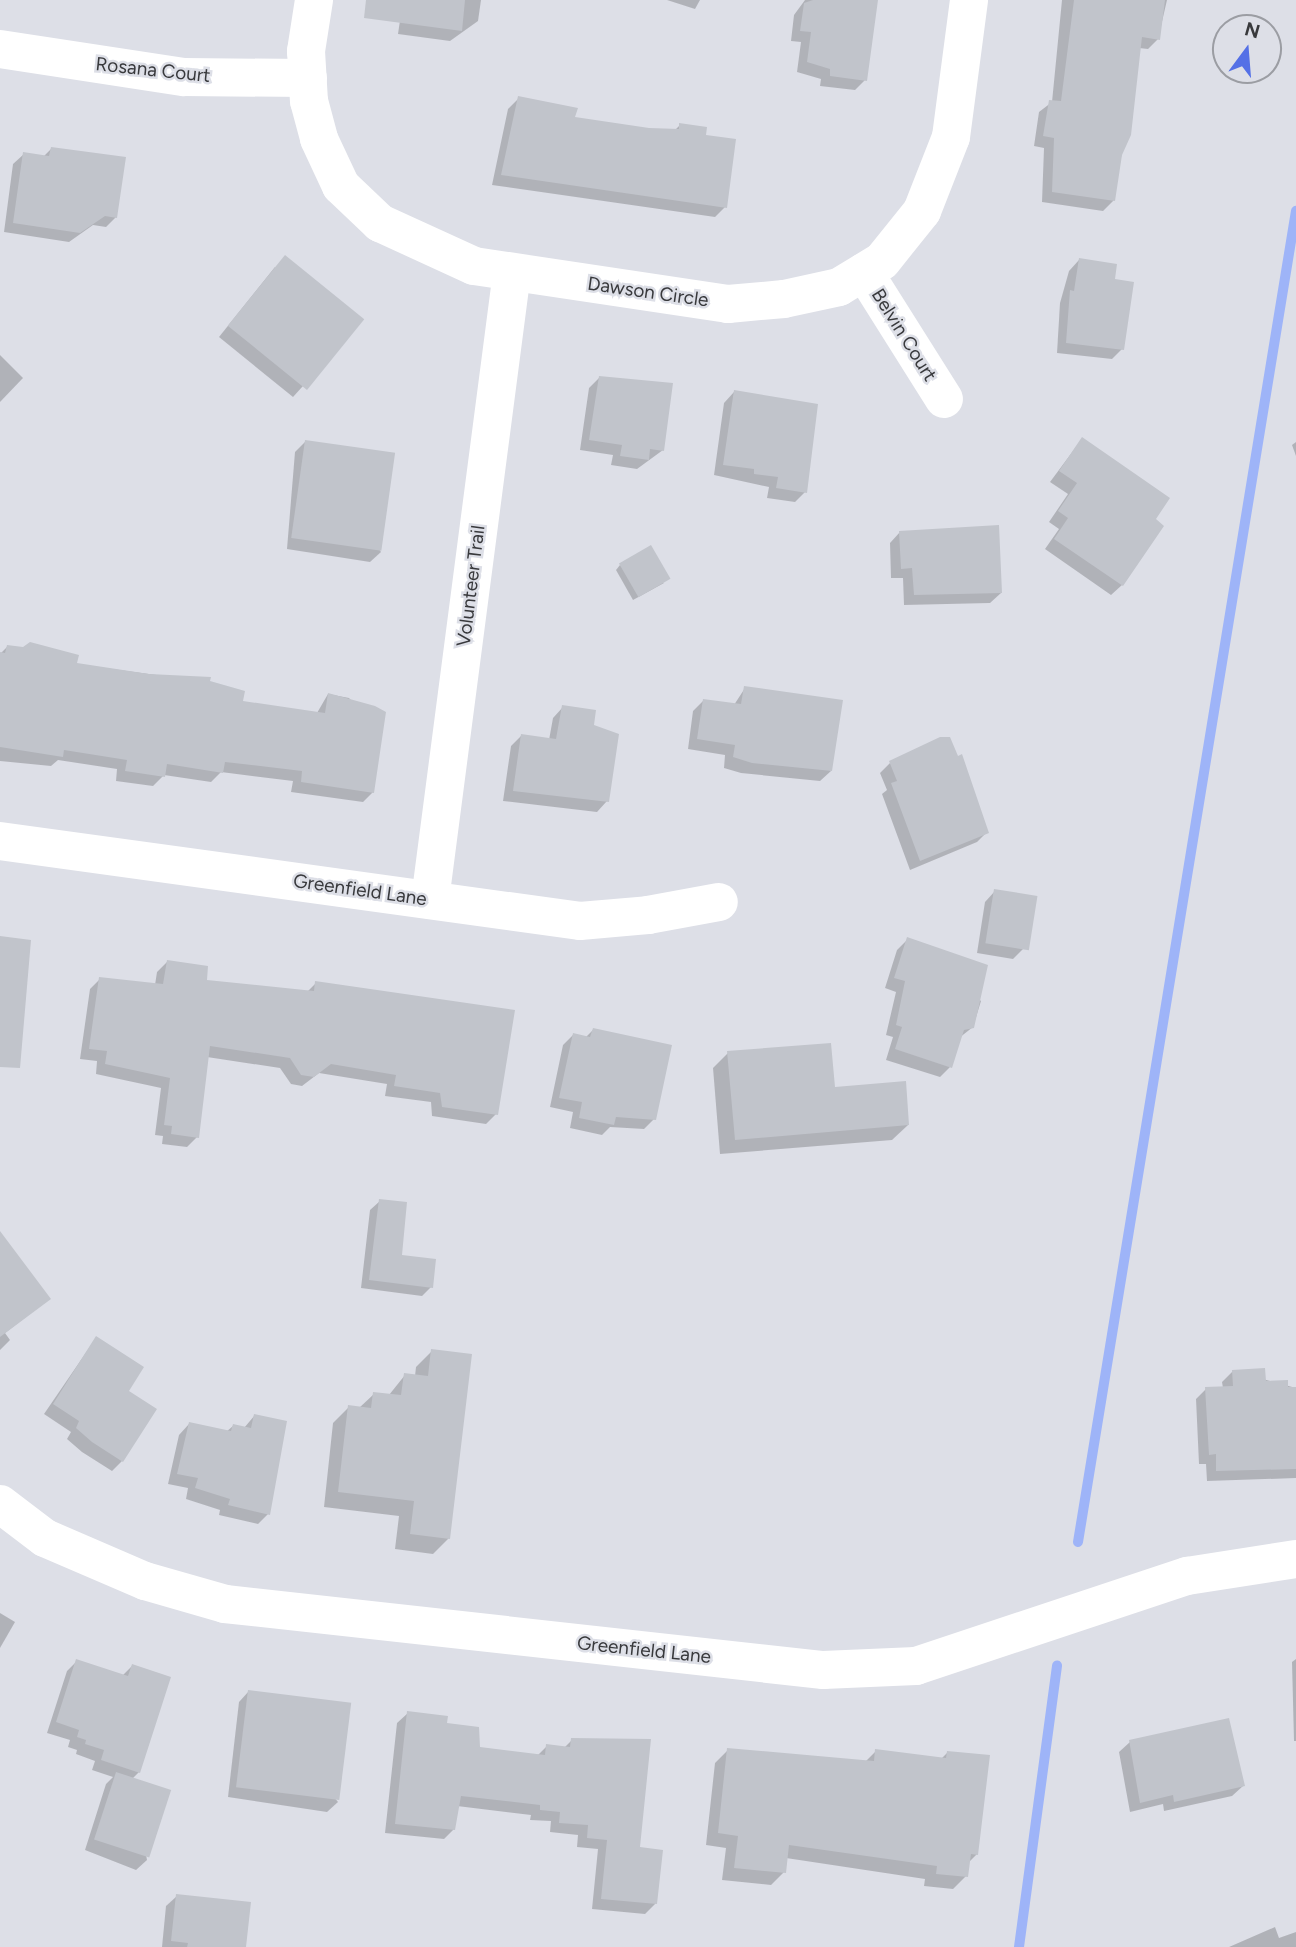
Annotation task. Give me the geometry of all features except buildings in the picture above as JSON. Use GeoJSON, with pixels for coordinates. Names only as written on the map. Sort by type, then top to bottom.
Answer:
{"type":"FeatureCollection","features":[{"type":"Feature","properties":{"kind":"street","name":"Dawson Circle"},"geometry":{"type":"LineString","coordinates":[[314,0],[306,51],[319,139],[341,186],[380,223],[428,248],[474,266],[728,304],[784,299],[839,287],[882,261],[922,211],[951,137],[970,0]]}},
{"type":"Feature","properties":{"kind":"street","name":"Rosana Court"},"geometry":{"type":"LineString","coordinates":[[0,49],[184,77],[308,78]]}},
{"type":"Feature","properties":{"kind":"street","name":"Volunteer Trail"},"geometry":{"type":"LineString","coordinates":[[430,900],[512,272]]}},
{"type":"Feature","properties":{"kind":"street","name":"Belvin Court"},"geometry":{"type":"LineString","coordinates":[[864,272],[944,399]]}},
{"type":"Feature","properties":{"kind":"street","name":"Greenfield Lane"},"geometry":{"type":"LineString","coordinates":[[0,841],[580,921],[648,915],[719,902]]}},
{"type":"Feature","properties":{"kind":"street","name":"Greenfield Lane"},"geometry":{"type":"LineString","coordinates":[[0,1504],[45,1538],[145,1581],[225,1604],[823,1670],[916,1666],[1187,1576],[1296,1559]]}},
{"type":"Feature","properties":{"kind":"waterway"},"geometry":{"type":"LineString","coordinates":[[1078,1542],[1296,211]]}},
{"type":"Feature","properties":{"kind":"waterway"},"geometry":{"type":"LineString","coordinates":[[1019,1947],[1057,1666]]}}]}
